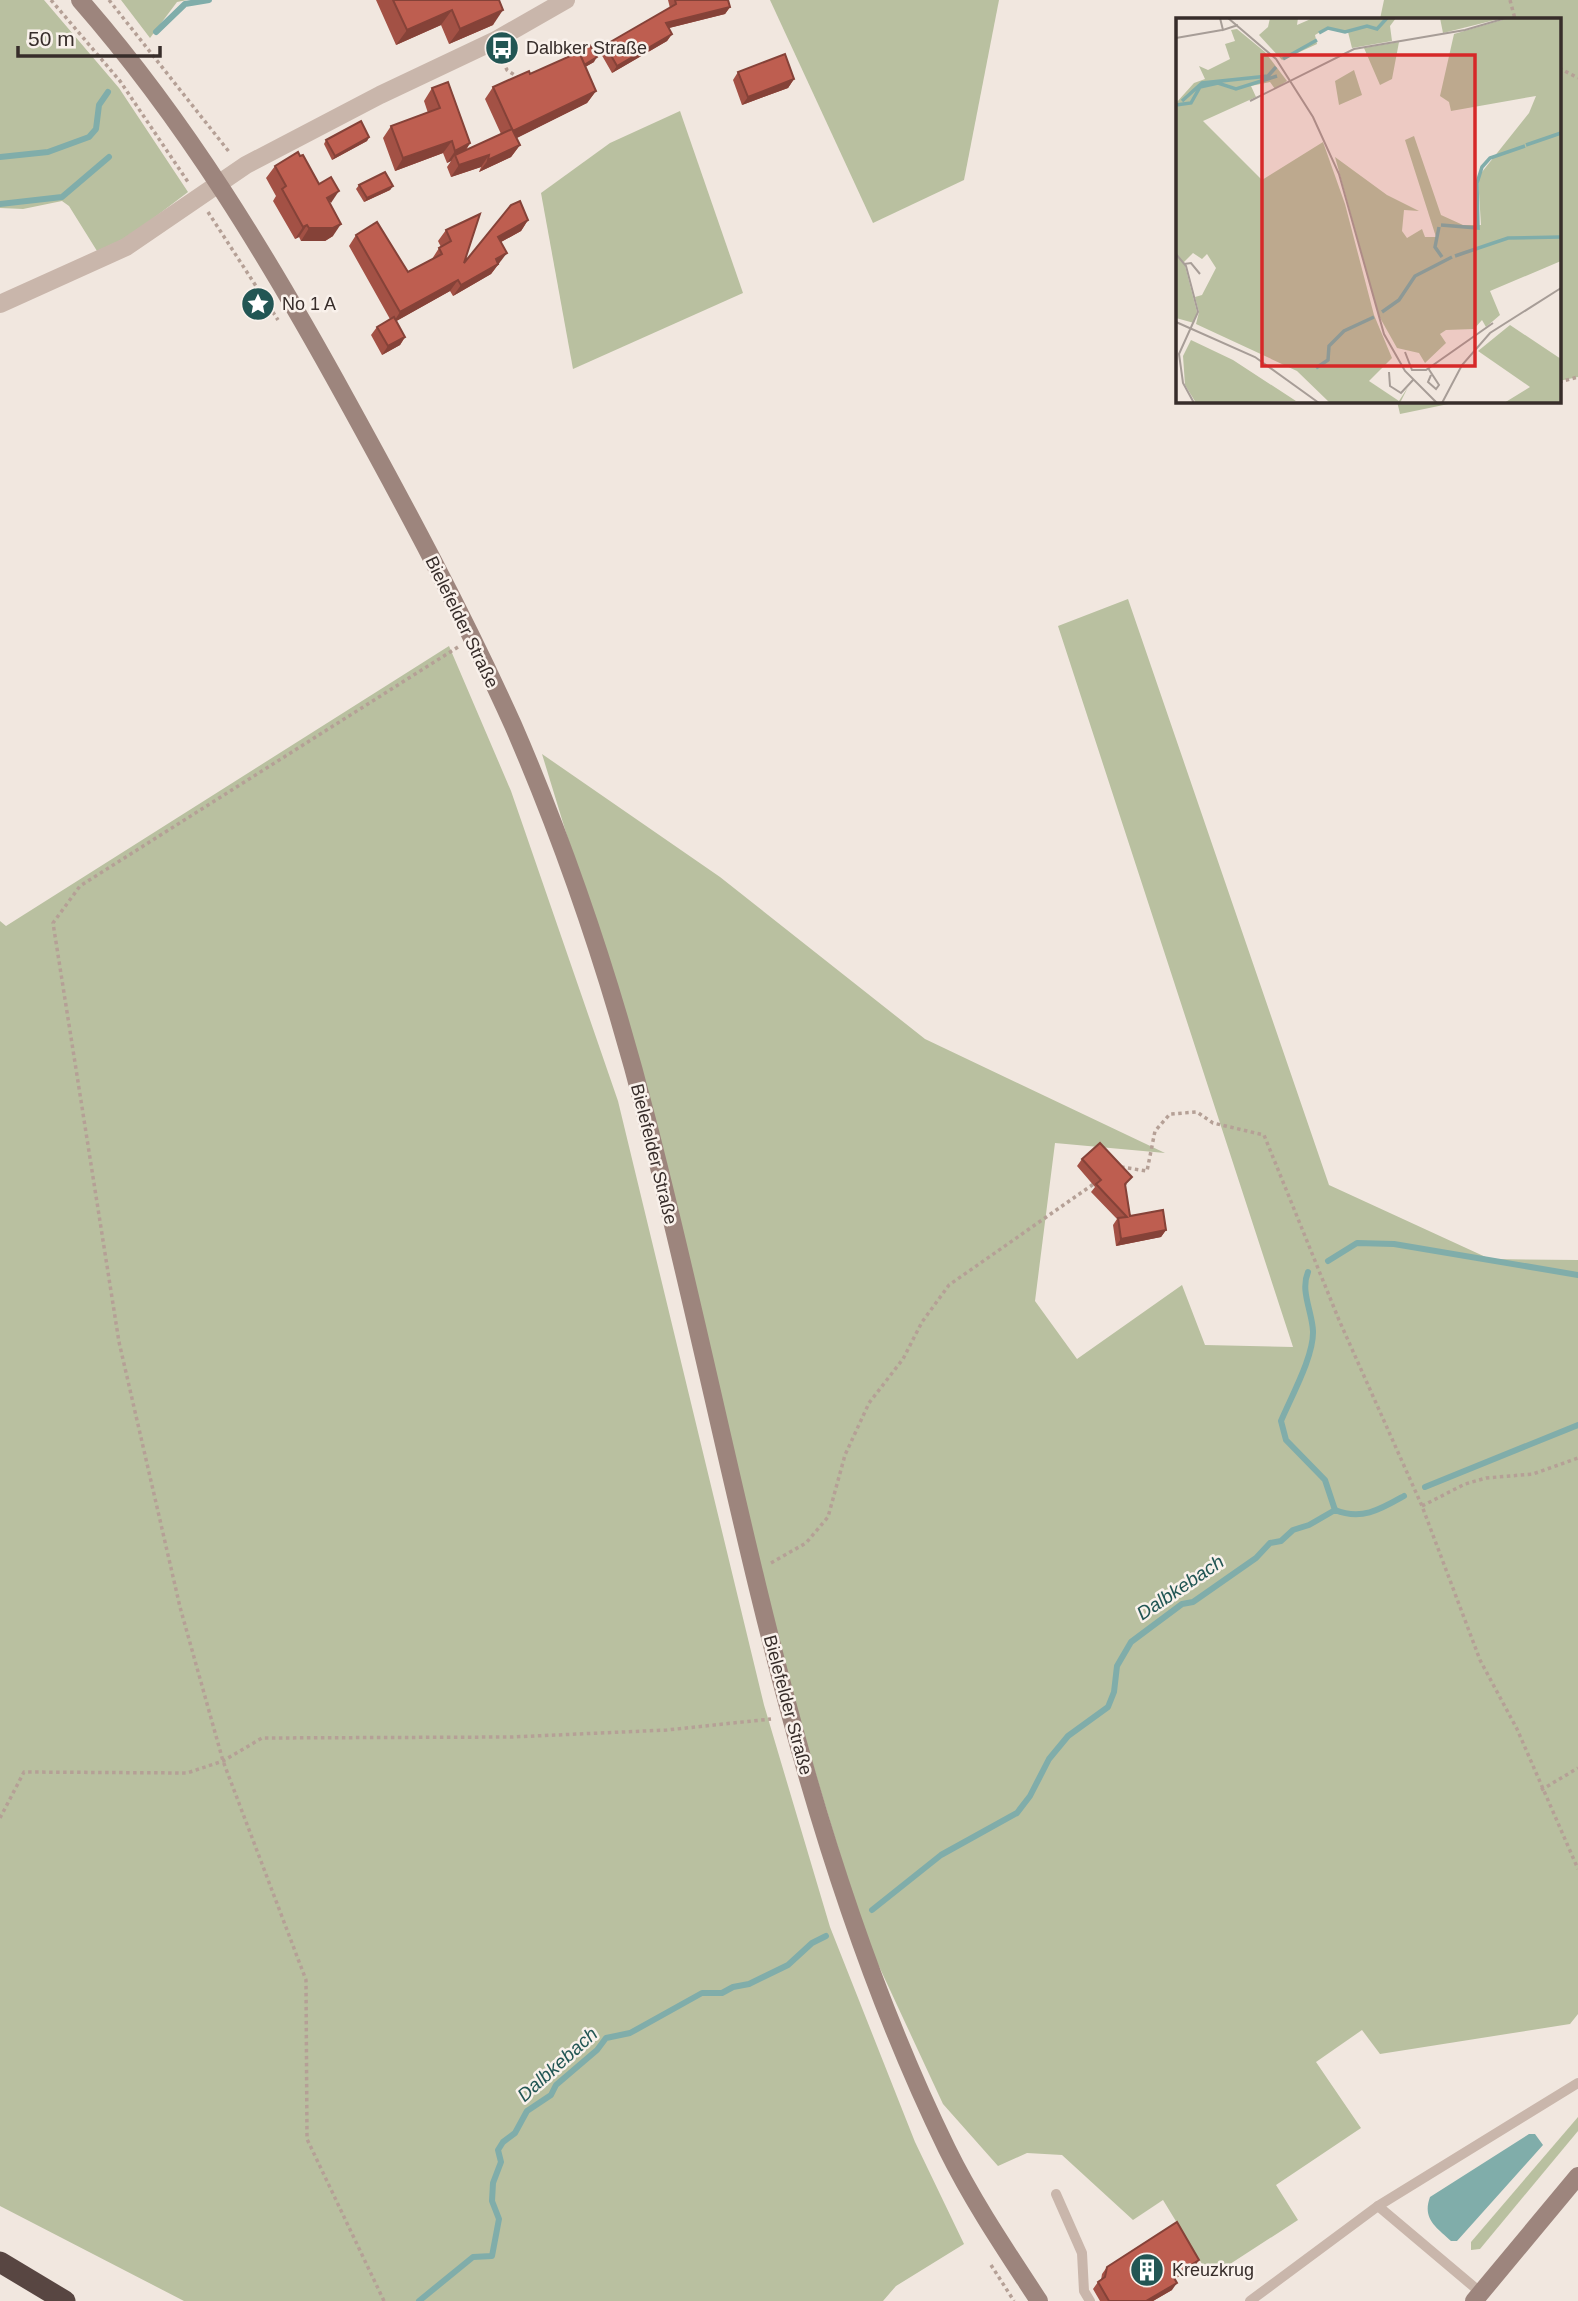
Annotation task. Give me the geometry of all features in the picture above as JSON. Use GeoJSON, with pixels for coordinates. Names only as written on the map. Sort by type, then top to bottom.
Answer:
{"type":"FeatureCollection","features":[{"type":"Feature","properties":{"kind":"highway"},"geometry":{"type":"LineString","coordinates":[[0,2262],[65,2301]]}},
{"type":"Feature","properties":{"kind":"main road","name":"Bielefelder Straße"},"geometry":{"type":"LineString","coordinates":[[80,0],[133,62],[219,184],[328,366],[464,643],[514,729],[573,880],[613,1003],[650,1132],[784,1698],[866,1962],[906,2060],[950,2156],[1039,2301]]}},
{"type":"Feature","properties":{"kind":"main road"},"geometry":{"type":"LineString","coordinates":[[1477,2297],[1578,2176]]}},
{"type":"Feature","properties":{"kind":"street"},"geometry":{"type":"LineString","coordinates":[[0,304],[126,247],[200,199],[246,165],[380,94],[494,41],[566,0]]}},
{"type":"Feature","properties":{"kind":"lane"},"geometry":{"type":"LineString","coordinates":[[1250,2301],[1378,2206],[1578,2083]]}},
{"type":"Feature","properties":{"kind":"lane"},"geometry":{"type":"LineString","coordinates":[[1056,2194],[1082,2253],[1084,2291],[1090,2301]]}},
{"type":"Feature","properties":{"kind":"lane"},"geometry":{"type":"LineString","coordinates":[[1378,2206],[1477,2297]]}},
{"type":"Feature","properties":{"kind":"path"},"geometry":{"type":"LineString","coordinates":[[51,0],[120,81],[280,323]]}},
{"type":"Feature","properties":{"kind":"path"},"geometry":{"type":"LineString","coordinates":[[109,0],[148,46],[227,151],[246,165]]}},
{"type":"Feature","properties":{"kind":"path"},"geometry":{"type":"LineString","coordinates":[[1510,0],[1516,18]]}},
{"type":"Feature","properties":{"kind":"path"},"geometry":{"type":"LineString","coordinates":[[494,41],[507,70],[524,81]]}},
{"type":"Feature","properties":{"kind":"path"},"geometry":{"type":"LineString","coordinates":[[1560,69],[1578,78]]}},
{"type":"Feature","properties":{"kind":"path"},"geometry":{"type":"LineString","coordinates":[[1560,382],[1578,377]]}},
{"type":"Feature","properties":{"kind":"path"},"geometry":{"type":"LineString","coordinates":[[384,2301],[307,2139],[306,1980],[223,1761],[180,1607],[119,1342],[53,923],[80,886],[464,643],[451,636]]}},
{"type":"Feature","properties":{"kind":"path"},"geometry":{"type":"LineString","coordinates":[[1116,1166],[1147,1171],[1154,1131],[1170,1114],[1197,1112],[1213,1123],[1264,1135],[1339,1320],[1422,1506],[1480,1660],[1517,1729],[1541,1790],[1578,1869]]}},
{"type":"Feature","properties":{"kind":"path"},"geometry":{"type":"LineString","coordinates":[[752,1569],[792,1554],[806,1544],[828,1517],[845,1455],[869,1403],[903,1359],[922,1322],[950,1285],[1101,1178]]}},
{"type":"Feature","properties":{"kind":"path"},"geometry":{"type":"LineString","coordinates":[[1422,1506],[1465,1484],[1486,1478],[1532,1474],[1578,1458]]}},
{"type":"Feature","properties":{"kind":"path"},"geometry":{"type":"LineString","coordinates":[[768,1705],[775,1732]]}},
{"type":"Feature","properties":{"kind":"path"},"geometry":{"type":"LineString","coordinates":[[0,1818],[24,1772],[187,1773],[223,1761],[262,1738],[512,1737],[680,1729],[771,1719]]}},
{"type":"Feature","properties":{"kind":"path"},"geometry":{"type":"LineString","coordinates":[[1541,1790],[1578,1768]]}},
{"type":"Feature","properties":{"kind":"path"},"geometry":{"type":"LineString","coordinates":[[989,2261],[1014,2301]]}},
{"type":"Feature","properties":{"kind":"green space"},"geometry":{"type":"Polygon","coordinates":[[[0,0],[44,0],[119,88],[188,192],[130,236],[97,251],[69,206],[62,201],[23,209],[0,208],[0,0]]]}},
{"type":"Feature","properties":{"kind":"green space"},"geometry":{"type":"Polygon","coordinates":[[[121,0],[187,0],[177,2],[150,38],[121,0]]]}},
{"type":"Feature","properties":{"kind":"green space"},"geometry":{"type":"Polygon","coordinates":[[[770,0],[999,0],[964,180],[873,223],[770,0]]]}},
{"type":"Feature","properties":{"kind":"green space"},"geometry":{"type":"Polygon","coordinates":[[[1384,0],[1578,0],[1578,377],[1560,381],[1560,18],[1380,18],[1384,0]]]}},
{"type":"Feature","properties":{"kind":"green space"},"geometry":{"type":"Polygon","coordinates":[[[680,111],[743,293],[573,369],[541,193],[610,143],[680,111]]]}},
{"type":"Feature","properties":{"kind":"green space"},"geometry":{"type":"Polygon","coordinates":[[[1397,402],[1458,402],[1400,414],[1397,402]]]}},
{"type":"Feature","properties":{"kind":"green space"},"geometry":{"type":"Polygon","coordinates":[[[1128,599],[1329,1185],[1490,1259],[1578,1260],[1578,2014],[1570,2024],[1380,2054],[1362,2030],[1316,2062],[1361,2128],[1276,2185],[1298,2220],[1210,2277],[1163,2200],[1133,2220],[1062,2155],[1027,2153],[998,2166],[943,2104],[864,1934],[788,1682],[645,1091],[542,754],[720,877],[925,1039],[1165,1153],[1055,1143],[1035,1301],[1077,1359],[1182,1285],[1205,1345],[1293,1347],[1058,626],[1128,599]]]}},
{"type":"Feature","properties":{"kind":"green space"},"geometry":{"type":"Polygon","coordinates":[[[449,646],[511,791],[618,1101],[764,1705],[830,1927],[915,2142],[964,2244],[896,2286],[883,2301],[184,2301],[0,2206],[0,921],[6,926],[449,646]]]}},
{"type":"Feature","properties":{"kind":"green space"},"geometry":{"type":"Polygon","coordinates":[[[1578,2117],[1578,2131],[1480,2249],[1471,2250],[1471,2242],[1578,2117]]]}},
{"type":"Feature","properties":{"kind":"water"},"geometry":{"type":"Polygon","coordinates":[[[1529,2134],[1535,2134],[1543,2145],[1457,2241],[1451,2241],[1429,2217],[1430,2197],[1529,2134]]]}},
{"type":"Feature","properties":{"kind":"building"},"geometry":{"type":"Polygon","coordinates":[[[393,0],[499,0],[503,10],[460,29],[452,10],[407,30],[393,0]]]}},
{"type":"Feature","properties":{"kind":"building"},"geometry":{"type":"Polygon","coordinates":[[[675,0],[728,0],[730,7],[666,23],[672,34],[617,66],[605,45],[676,4],[675,0]]]}},
{"type":"Feature","properties":{"kind":"building"},"geometry":{"type":"Polygon","coordinates":[[[589,44],[597,57],[584,65],[579,52],[574,52],[589,44]]]}},
{"type":"Feature","properties":{"kind":"building"},"geometry":{"type":"Polygon","coordinates":[[[579,52],[596,91],[513,131],[493,87],[579,52]]]}},
{"type":"Feature","properties":{"kind":"building"},"geometry":{"type":"Polygon","coordinates":[[[785,54],[794,79],[748,97],[738,72],[785,54]]]}},
{"type":"Feature","properties":{"kind":"building"},"geometry":{"type":"Polygon","coordinates":[[[448,82],[470,143],[455,151],[452,141],[403,158],[391,126],[440,108],[432,88],[448,82]]]}},
{"type":"Feature","properties":{"kind":"building"},"geometry":{"type":"Polygon","coordinates":[[[361,121],[369,137],[335,156],[326,140],[361,121]]]}},
{"type":"Feature","properties":{"kind":"building"},"geometry":{"type":"Polygon","coordinates":[[[512,129],[520,145],[488,160],[489,155],[459,165],[455,155],[512,129]]]}},
{"type":"Feature","properties":{"kind":"building"},"geometry":{"type":"Polygon","coordinates":[[[298,152],[300,156],[303,155],[319,184],[331,177],[339,191],[327,198],[341,224],[333,228],[309,228],[307,225],[303,227],[282,189],[286,186],[275,166],[298,152]]]}},
{"type":"Feature","properties":{"kind":"building"},"geometry":{"type":"Polygon","coordinates":[[[385,172],[393,186],[367,198],[359,185],[385,172]]]}},
{"type":"Feature","properties":{"kind":"building"},"geometry":{"type":"Polygon","coordinates":[[[520,201],[528,220],[498,237],[507,253],[496,259],[498,264],[461,285],[458,280],[400,312],[356,235],[377,222],[408,272],[442,254],[439,248],[451,241],[446,230],[480,214],[464,263],[511,205],[520,201]]]}},
{"type":"Feature","properties":{"kind":"building"},"geometry":{"type":"Polygon","coordinates":[[[394,317],[405,337],[388,346],[377,327],[394,317]]]}},
{"type":"Feature","properties":{"kind":"building"},"geometry":{"type":"Polygon","coordinates":[[[1100,1143],[1132,1177],[1125,1184],[1130,1216],[1163,1210],[1166,1230],[1121,1239],[1118,1218],[1127,1217],[1096,1184],[1101,1180],[1082,1159],[1100,1143]]]}},
{"type":"Feature","properties":{"kind":"building"},"geometry":{"type":"Polygon","coordinates":[[[1177,2222],[1199,2260],[1173,2276],[1177,2283],[1146,2301],[1109,2301],[1098,2282],[1105,2277],[1107,2267],[1177,2222]]]}},
{"type":"Feature","properties":{"kind":"waterway"},"geometry":{"type":"LineString","coordinates":[[156,32],[185,4],[209,0]]}},
{"type":"Feature","properties":{"kind":"waterway"},"geometry":{"type":"LineString","coordinates":[[0,157],[48,152],[89,137],[96,129],[99,105],[108,92]]}},
{"type":"Feature","properties":{"kind":"waterway"},"geometry":{"type":"LineString","coordinates":[[0,204],[62,197],[109,157]]}},
{"type":"Feature","properties":{"kind":"waterway"},"geometry":{"type":"LineString","coordinates":[[1328,1261],[1357,1243],[1394,1244],[1578,1275]]}},
{"type":"Feature","properties":{"kind":"waterway"},"geometry":{"type":"LineString","coordinates":[[1308,1272],[1305,1286],[1313,1331],[1312,1341],[1306,1364],[1281,1421],[1286,1440],[1325,1480],[1335,1510]]}},
{"type":"Feature","properties":{"kind":"waterway","name":"Dalbkebach"},"geometry":{"type":"LineString","coordinates":[[1425,1487],[1578,1425]]}},
{"type":"Feature","properties":{"kind":"waterway","name":"Dalbkebach"},"geometry":{"type":"LineString","coordinates":[[872,1910],[941,1855],[1017,1813],[1030,1796],[1049,1759],[1068,1736],[1108,1707],[1114,1692],[1117,1666],[1131,1642],[1182,1604],[1193,1602],[1256,1558],[1270,1543],[1281,1541],[1293,1530],[1309,1525],[1335,1510],[1363,1514],[1404,1496]]}},
{"type":"Feature","properties":{"kind":"waterway","name":"Dalbkebach"},"geometry":{"type":"LineString","coordinates":[[419,2301],[473,2257],[492,2256],[499,2219],[492,2201],[493,2183],[501,2162],[498,2150],[503,2142],[515,2133],[527,2111],[551,2095],[556,2085],[597,2050],[606,2038],[630,2033],[702,1993],[722,1993],[733,1987],[749,1984],[788,1965],[812,1943],[826,1936]]}},
{"type":"Feature","properties":{"kind":"place","name":"Dalbker Straße"},"geometry":{"type":"Point","coordinates":[502,48]}},
{"type":"Feature","properties":{"kind":"place","name":"No 1 A"},"geometry":{"type":"Point","coordinates":[258,304]}},
{"type":"Feature","properties":{"kind":"place","name":"Kreuzkrug"},"geometry":{"type":"Point","coordinates":[1147,2270]}}]}
